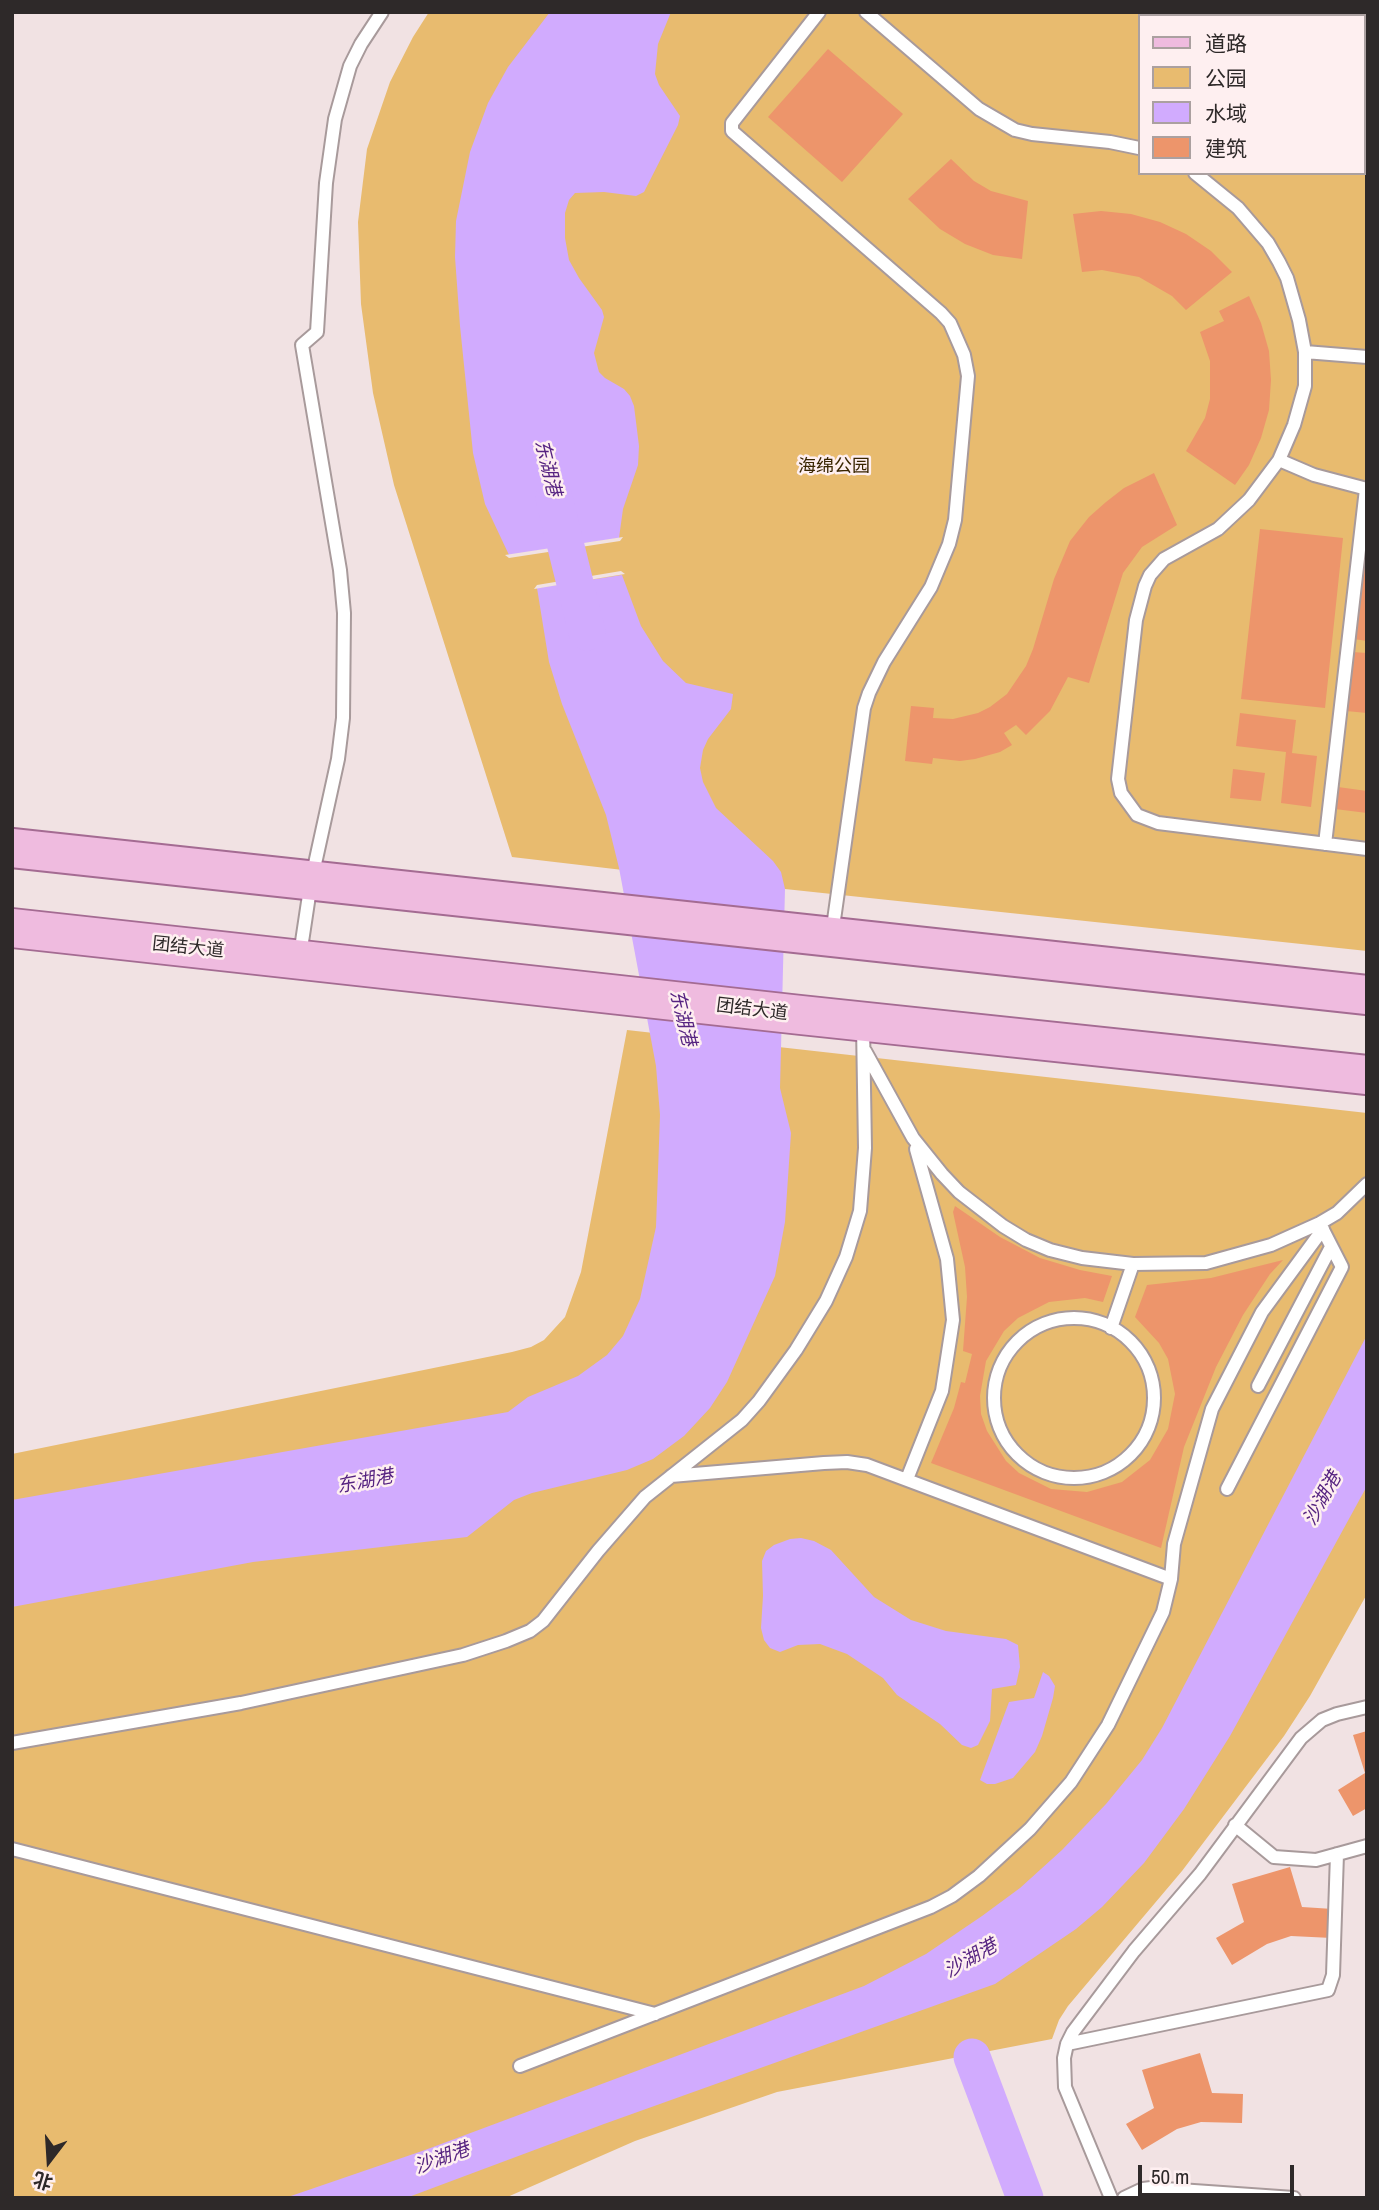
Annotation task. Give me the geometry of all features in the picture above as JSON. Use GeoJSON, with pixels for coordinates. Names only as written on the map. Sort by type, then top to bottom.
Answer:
{"type":"FeatureCollection","features":[{"type":"Feature","properties":{"kind":"main road"},"geometry":{"type":"LineString","coordinates":[[12,848],[1367,995]]}},
{"type":"Feature","properties":{"kind":"main road","name":"团结大道"},"geometry":{"type":"LineString","coordinates":[[12,928],[801,1015],[863,1034],[1367,1075]]}},
{"type":"Feature","properties":{"kind":"lane"},"geometry":{"type":"LineString","coordinates":[[299,960],[311,882],[338,759],[343,718],[344,613],[340,570],[302,345],[317,332],[326,183],[335,119],[351,66],[361,44],[382,12]]}},
{"type":"Feature","properties":{"kind":"lane"},"geometry":{"type":"LineString","coordinates":[[819,12],[732,123],[732,131],[941,313],[957,337],[968,376],[955,520],[949,544],[935,580],[884,662],[864,708],[823,937]]}},
{"type":"Feature","properties":{"kind":"lane"},"geometry":{"type":"LineString","coordinates":[[866,12],[979,109],[1015,130],[1138,148]]}},
{"type":"Feature","properties":{"kind":"lane"},"geometry":{"type":"LineString","coordinates":[[1197,175],[1238,208],[1268,243],[1287,278],[1305,352],[1305,386],[1294,425],[1279,460],[1254,495],[1234,517],[1206,537],[1164,559],[1150,575],[1145,586],[1136,620],[1118,779],[1121,793],[1132,811],[1148,820],[1367,849]]}},
{"type":"Feature","properties":{"kind":"lane"},"geometry":{"type":"LineString","coordinates":[[1305,352],[1367,357]]}},
{"type":"Feature","properties":{"kind":"lane"},"geometry":{"type":"LineString","coordinates":[[1279,460],[1314,475],[1366,489],[1325,844]]}},
{"type":"Feature","properties":{"kind":"lane"},"geometry":{"type":"LineString","coordinates":[[863,1034],[913,1139],[947,1259],[953,1320],[942,1391],[907,1479]]}},
{"type":"Feature","properties":{"kind":"lane"},"geometry":{"type":"LineString","coordinates":[[12,1743],[241,1703],[463,1655],[530,1631],[544,1621],[645,1497],[742,1419],[759,1401],[820,1311],[846,1257],[860,1211],[865,1148],[863,1034]]}},
{"type":"Feature","properties":{"kind":"lane"},"geometry":{"type":"LineString","coordinates":[[913,1139],[959,1192],[1003,1226],[1050,1250],[1082,1258],[1133,1264],[1206,1263],[1271,1245],[1321,1226]]}},
{"type":"Feature","properties":{"kind":"lane"},"geometry":{"type":"LineString","coordinates":[[520,2066],[904,1920],[942,1902],[979,1876],[1055,1802],[1096,1746],[1163,1612],[1171,1579],[1174,1544],[1212,1409],[1262,1312],[1321,1226],[1367,1184]]}},
{"type":"Feature","properties":{"kind":"lane"},"geometry":{"type":"LineString","coordinates":[[1227,1489],[1342,1267],[1321,1226]]}},
{"type":"Feature","properties":{"kind":"lane"},"geometry":{"type":"LineString","coordinates":[[1258,1386],[1331,1247]]}},
{"type":"Feature","properties":{"kind":"lane"},"geometry":{"type":"LineString","coordinates":[[1111,1328],[1133,1264]]}},
{"type":"Feature","properties":{"kind":"lane"},"geometry":{"type":"LineString","coordinates":[[1082,1319],[1111,1328],[1135,1347],[1150,1373],[1153,1388],[1151,1418],[1139,1446],[1116,1466],[1088,1477],[1058,1477],[1030,1465],[1008,1444],[995,1416],[994,1386],[1004,1358],[1024,1335],[1052,1321],[1082,1319]]}},
{"type":"Feature","properties":{"kind":"lane"},"geometry":{"type":"LineString","coordinates":[[670,1476],[847,1462],[867,1465],[1171,1579]]}},
{"type":"Feature","properties":{"kind":"lane"},"geometry":{"type":"LineString","coordinates":[[1111,2198],[1065,2087],[1063,2074],[1067,2044],[1094,2001],[1200,1874],[1301,1738],[1322,1720],[1367,1707]]}},
{"type":"Feature","properties":{"kind":"lane"},"geometry":{"type":"LineString","coordinates":[[1235,1825],[1274,1857],[1316,1860],[1367,1846]]}},
{"type":"Feature","properties":{"kind":"lane"},"geometry":{"type":"LineString","coordinates":[[12,1849],[655,2014]]}},
{"type":"Feature","properties":{"kind":"lane"},"geometry":{"type":"LineString","coordinates":[[1067,2044],[1328,1990],[1333,1975],[1337,1854]]}},
{"type":"Feature","properties":{"kind":"lane"},"geometry":{"type":"LineString","coordinates":[[1124,2198],[1151,2188],[1294,2198]]}},
{"type":"Feature","properties":{"kind":"green space","name":"海绵公园"},"geometry":{"type":"Polygon","coordinates":[[[429,12],[1367,12],[1367,951],[512,857],[394,485],[373,393],[361,304],[358,222],[367,149],[390,82],[429,12]]]}},
{"type":"Feature","properties":{"kind":"green space"},"geometry":{"type":"Polygon","coordinates":[[[627,1030],[1367,1113],[1367,1594],[1310,1696],[1284,1736],[1182,1871],[1068,2006],[1052,2039],[777,2092],[635,2141],[505,2198],[12,2198],[12,1454],[512,1352],[544,1340],[565,1317],[581,1272],[627,1030]]]}},
{"type":"Feature","properties":{"kind":"water"},"geometry":{"type":"Polygon","coordinates":[[[550,12],[671,12],[658,44],[655,74],[659,85],[680,116],[644,192],[636,196],[604,192],[575,193],[569,200],[565,213],[565,238],[569,260],[604,317],[594,353],[599,372],[624,389],[634,406],[639,446],[638,465],[623,509],[619,538],[509,555],[485,504],[473,453],[460,326],[455,257],[456,221],[470,152],[488,103],[508,67],[550,12]]]}},
{"type":"Feature","properties":{"kind":"water"},"geometry":{"type":"Polygon","coordinates":[[[622,575],[641,626],[663,661],[686,683],[733,694],[731,709],[703,750],[700,768],[703,782],[716,808],[773,861],[781,872],[785,889],[780,1088],[791,1133],[785,1222],[775,1276],[727,1382],[710,1408],[684,1436],[653,1459],[627,1470],[532,1493],[514,1500],[467,1537],[253,1562],[12,1607],[12,1500],[508,1412],[528,1397],[578,1376],[607,1355],[623,1336],[640,1299],[656,1227],[660,1115],[656,1066],[619,868],[606,815],[562,704],[549,662],[537,588],[622,575]]]}},
{"type":"Feature","properties":{"kind":"water","name":"沙湖港"},"geometry":{"type":"Polygon","coordinates":[[[1367,1335],[1367,1486],[1230,1736],[1184,1809],[1144,1863],[1102,1907],[1076,1929],[995,1984],[406,2198],[285,2198],[425,2150],[864,1986],[926,1954],[1020,1888],[1062,1850],[1106,1804],[1142,1760],[1162,1728],[1367,1335]]]}},
{"type":"Feature","properties":{"kind":"water"},"geometry":{"type":"Polygon","coordinates":[[[801,1538],[831,1550],[874,1597],[911,1620],[946,1631],[1006,1639],[1018,1645],[1020,1667],[1016,1685],[992,1689],[990,1721],[978,1745],[971,1748],[962,1745],[940,1724],[897,1695],[883,1678],[847,1654],[820,1644],[798,1645],[780,1652],[770,1648],[764,1640],[761,1628],[762,1561],[766,1551],[774,1545],[801,1538]]]}},
{"type":"Feature","properties":{"kind":"water"},"geometry":{"type":"Polygon","coordinates":[[[1043,1672],[1055,1686],[1035,1752],[1013,1778],[987,1784],[980,1780],[1009,1702],[1034,1698],[1043,1672]]]}},
{"type":"Feature","properties":{"kind":"pier"},"geometry":{"type":"Polygon","coordinates":[[[623,537],[620,541],[509,558],[505,555],[623,537]]]}},
{"type":"Feature","properties":{"kind":"pier"},"geometry":{"type":"Polygon","coordinates":[[[621,571],[625,574],[534,589],[537,585],[621,571]]]}},
{"type":"Feature","properties":{"kind":"building"},"geometry":{"type":"Polygon","coordinates":[[[828,49],[903,114],[842,182],[768,117],[828,49]]]}},
{"type":"Feature","properties":{"kind":"building"},"geometry":{"type":"Polygon","coordinates":[[[951,159],[974,181],[991,191],[1028,201],[1022,259],[993,255],[965,244],[940,229],[908,199],[951,159]]]}},
{"type":"Feature","properties":{"kind":"building"},"geometry":{"type":"Polygon","coordinates":[[[1101,211],[1131,214],[1160,222],[1186,234],[1211,251],[1232,272],[1186,310],[1172,296],[1139,277],[1102,270],[1082,272],[1073,214],[1101,211]]]}},
{"type":"Feature","properties":{"kind":"building"},"geometry":{"type":"Polygon","coordinates":[[[1249,296],[1269,351],[1269,410],[1249,465],[1235,485],[1186,451],[1205,418],[1210,399],[1210,361],[1200,332],[1224,321],[1219,311],[1249,296]]]}},
{"type":"Feature","properties":{"kind":"building"},"geometry":{"type":"Polygon","coordinates":[[[1154,473],[1177,525],[1142,547],[1123,573],[1089,683],[1068,677],[1050,711],[1026,735],[1016,725],[1004,733],[1012,745],[1000,752],[960,761],[933,758],[932,764],[905,761],[911,706],[934,708],[933,718],[953,719],[978,713],[1007,694],[1026,666],[1033,649],[1054,579],[1070,541],[1089,517],[1106,502],[1124,488],[1154,473]]]}},
{"type":"Feature","properties":{"kind":"building"},"geometry":{"type":"Polygon","coordinates":[[[1260,529],[1343,538],[1325,708],[1241,699],[1260,529]]]}},
{"type":"Feature","properties":{"kind":"building"},"geometry":{"type":"Polygon","coordinates":[[[1367,537],[1367,641],[1354,639],[1367,537]]]}},
{"type":"Feature","properties":{"kind":"building"},"geometry":{"type":"Polygon","coordinates":[[[1352,652],[1367,653],[1367,713],[1346,711],[1352,652]]]}},
{"type":"Feature","properties":{"kind":"building"},"geometry":{"type":"Polygon","coordinates":[[[1240,713],[1296,720],[1292,753],[1317,756],[1311,807],[1281,803],[1286,752],[1236,746],[1240,713]]]}},
{"type":"Feature","properties":{"kind":"building"},"geometry":{"type":"Polygon","coordinates":[[[1233,769],[1265,773],[1261,801],[1230,798],[1233,769]]]}},
{"type":"Feature","properties":{"kind":"building"},"geometry":{"type":"Polygon","coordinates":[[[1338,787],[1367,791],[1367,813],[1335,809],[1338,787]]]}},
{"type":"Feature","properties":{"kind":"building"},"geometry":{"type":"Polygon","coordinates":[[[955,1206],[1000,1237],[1040,1258],[1112,1276],[1103,1302],[1085,1298],[1049,1302],[1018,1318],[1004,1331],[986,1361],[980,1396],[981,1414],[987,1431],[1006,1461],[1019,1473],[1051,1489],[1087,1492],[1122,1482],[1150,1460],[1168,1429],[1175,1394],[1168,1359],[1159,1343],[1135,1317],[1147,1285],[1211,1278],[1283,1260],[1270,1274],[1243,1315],[1216,1367],[1184,1447],[1161,1548],[931,1463],[954,1408],[961,1382],[965,1383],[972,1354],[963,1351],[967,1297],[965,1267],[953,1212],[955,1206]]]}},
{"type":"Feature","properties":{"kind":"building"},"geometry":{"type":"Polygon","coordinates":[[[1367,1731],[1367,1808],[1353,1816],[1338,1790],[1365,1773],[1353,1735],[1367,1731]]]}},
{"type":"Feature","properties":{"kind":"building"},"geometry":{"type":"Polygon","coordinates":[[[1290,1867],[1302,1907],[1333,1909],[1332,1938],[1291,1936],[1267,1944],[1232,1965],[1216,1938],[1244,1922],[1232,1884],[1290,1867]]]}},
{"type":"Feature","properties":{"kind":"building"},"geometry":{"type":"Polygon","coordinates":[[[1200,2053],[1212,2093],[1243,2094],[1242,2123],[1201,2122],[1177,2129],[1142,2150],[1126,2124],[1154,2108],[1142,2070],[1200,2053]]]}},
{"type":"Feature","properties":{"kind":"waterway","name":"东湖港"},"geometry":{"type":"LineString","coordinates":[[554,498],[587,632]]}},
{"type":"Feature","properties":{"kind":"waterway"},"geometry":{"type":"LineString","coordinates":[[972,2057],[1025,2198]]}}]}
